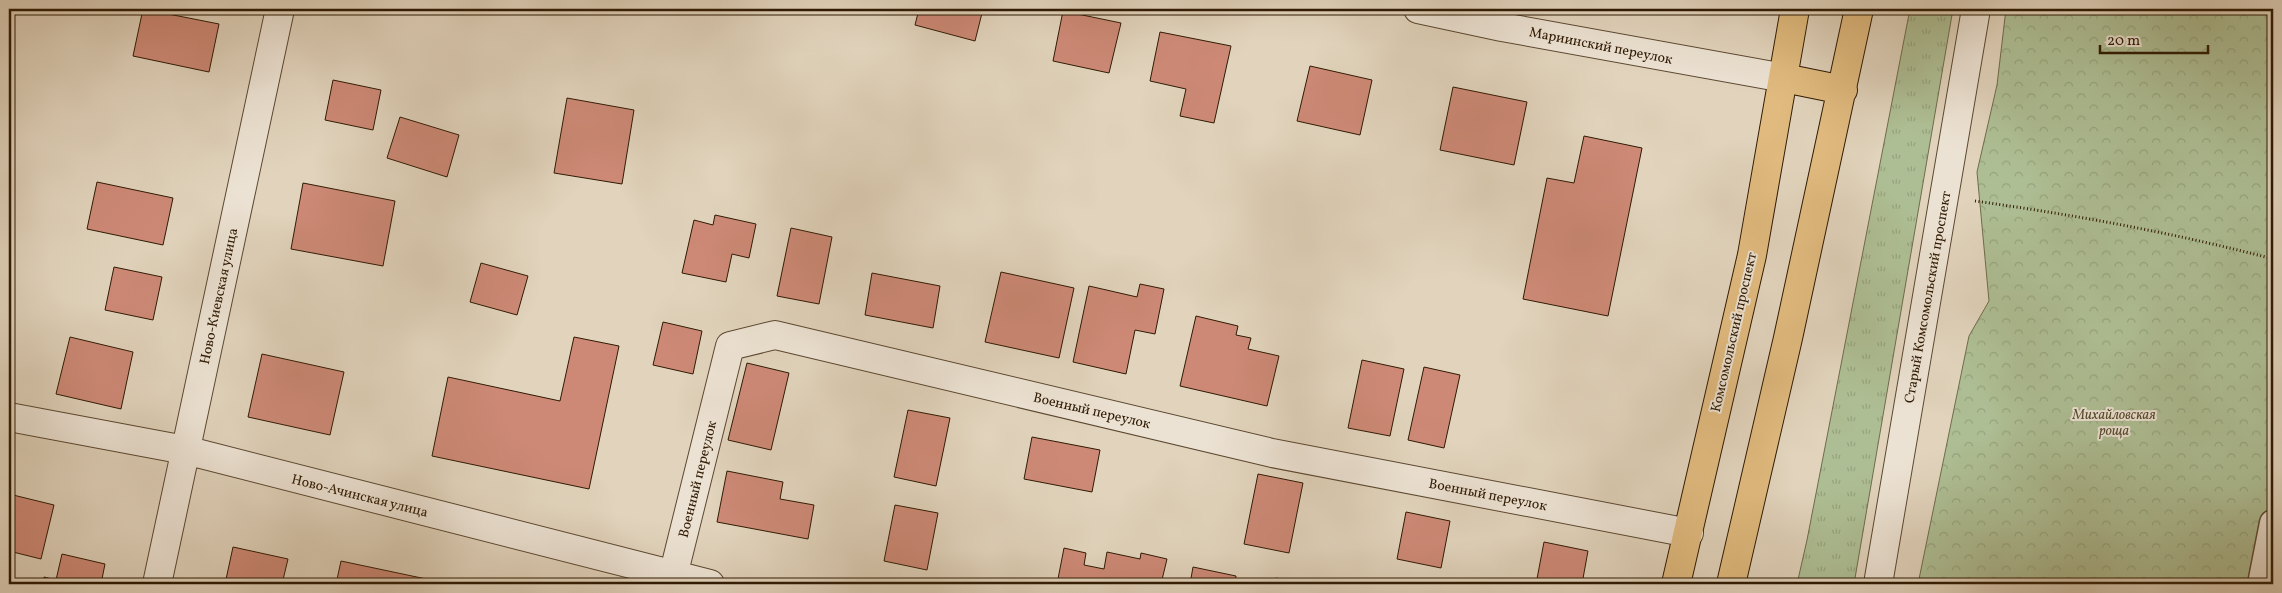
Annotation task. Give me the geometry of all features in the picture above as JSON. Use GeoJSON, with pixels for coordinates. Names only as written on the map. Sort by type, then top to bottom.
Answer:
{"type":"FeatureCollection","features":[{"type":"Feature","properties":{"kind":"main road","name":"Комсомольский проспект"},"geometry":{"type":"LineString","coordinates":[[1676,584],[1752,255],[1795,9]]}},
{"type":"Feature","properties":{"kind":"main road"},"geometry":{"type":"LineString","coordinates":[[1731,584],[1860,9]]}},
{"type":"Feature","properties":{"kind":"main road"},"geometry":{"type":"LineString","coordinates":[[1784,78],[1843,90]]}},
{"type":"Feature","properties":{"kind":"street","name":"Ново-Киевская улица"},"geometry":{"type":"LineString","coordinates":[[157,584],[280,9]]}},
{"type":"Feature","properties":{"kind":"street","name":"Мариинский переулок"},"geometry":{"type":"LineString","coordinates":[[1418,9],[1511,29],[1784,78]]}},
{"type":"Feature","properties":{"kind":"street","name":"Старый Комсомольский проспект"},"geometry":{"type":"LineString","coordinates":[[1878,584],[1976,9]]}},
{"type":"Feature","properties":{"kind":"street","name":"Военный переулок"},"geometry":{"type":"LineString","coordinates":[[673,576],[730,346],[775,335],[1272,453],[1689,533]]}},
{"type":"Feature","properties":{"kind":"street","name":"Ново-Ачинская улица"},"geometry":{"type":"LineString","coordinates":[[9,417],[185,450],[710,584]]}},
{"type":"Feature","properties":{"kind":"street"},"geometry":{"type":"LineString","coordinates":[[2261,584],[2273,522]]}},
{"type":"Feature","properties":{"kind":"path"},"geometry":{"type":"LineString","coordinates":[[1944,197],[2067,214],[2217,244],[2273,259]]}},
{"type":"Feature","properties":{"kind":"green space"},"geometry":{"type":"Polygon","coordinates":[[[1910,9],[1953,9],[1854,584],[1797,584],[1807,540],[1910,9]]]}},
{"type":"Feature","properties":{"kind":"green space","name":"Михайловская роща"},"geometry":{"type":"Polygon","coordinates":[[[2006,9],[2273,9],[2273,584],[1918,584],[1969,336],[1989,301],[1977,172],[1997,85],[2006,9]]]}},
{"type":"Feature","properties":{"kind":"building"},"geometry":{"type":"Polygon","coordinates":[[[143,9],[219,24],[209,72],[133,56],[143,9]]]}},
{"type":"Feature","properties":{"kind":"building"},"geometry":{"type":"Polygon","coordinates":[[[919,9],[983,9],[975,41],[915,25],[919,9]]]}},
{"type":"Feature","properties":{"kind":"building"},"geometry":{"type":"Polygon","coordinates":[[[1063,11],[1121,23],[1109,73],[1053,61],[1063,11]]]}},
{"type":"Feature","properties":{"kind":"building"},"geometry":{"type":"Polygon","coordinates":[[[1160,32],[1231,46],[1214,123],[1180,116],[1186,89],[1150,81],[1160,32]]]}},
{"type":"Feature","properties":{"kind":"building"},"geometry":{"type":"Polygon","coordinates":[[[1310,66],[1372,80],[1360,135],[1297,121],[1310,66]]]}},
{"type":"Feature","properties":{"kind":"building"},"geometry":{"type":"Polygon","coordinates":[[[333,80],[381,90],[373,130],[325,120],[333,80]]]}},
{"type":"Feature","properties":{"kind":"building"},"geometry":{"type":"Polygon","coordinates":[[[1453,87],[1527,102],[1514,165],[1440,150],[1453,87]]]}},
{"type":"Feature","properties":{"kind":"building"},"geometry":{"type":"Polygon","coordinates":[[[567,98],[634,110],[622,184],[554,173],[567,98]]]}},
{"type":"Feature","properties":{"kind":"building"},"geometry":{"type":"Polygon","coordinates":[[[400,117],[459,135],[447,177],[387,158],[400,117]]]}},
{"type":"Feature","properties":{"kind":"building"},"geometry":{"type":"Polygon","coordinates":[[[1584,136],[1642,148],[1608,316],[1523,299],[1547,178],[1574,183],[1584,136]]]}},
{"type":"Feature","properties":{"kind":"building"},"geometry":{"type":"Polygon","coordinates":[[[97,182],[173,198],[163,245],[87,229],[97,182]]]}},
{"type":"Feature","properties":{"kind":"building"},"geometry":{"type":"Polygon","coordinates":[[[303,183],[395,201],[383,266],[291,249],[303,183]]]}},
{"type":"Feature","properties":{"kind":"building"},"geometry":{"type":"Polygon","coordinates":[[[715,215],[756,224],[749,258],[732,254],[726,282],[682,273],[694,220],[713,225],[715,215]]]}},
{"type":"Feature","properties":{"kind":"building"},"geometry":{"type":"Polygon","coordinates":[[[791,228],[832,237],[819,304],[777,296],[791,228]]]}},
{"type":"Feature","properties":{"kind":"building"},"geometry":{"type":"Polygon","coordinates":[[[481,263],[528,276],[517,315],[470,302],[481,263]]]}},
{"type":"Feature","properties":{"kind":"building"},"geometry":{"type":"Polygon","coordinates":[[[114,267],[162,277],[153,320],[105,310],[114,267]]]}},
{"type":"Feature","properties":{"kind":"building"},"geometry":{"type":"Polygon","coordinates":[[[1001,272],[1074,288],[1059,358],[985,342],[1001,272]]]}},
{"type":"Feature","properties":{"kind":"building"},"geometry":{"type":"Polygon","coordinates":[[[872,273],[940,286],[933,328],[865,315],[872,273]]]}},
{"type":"Feature","properties":{"kind":"building"},"geometry":{"type":"Polygon","coordinates":[[[1140,284],[1164,289],[1155,334],[1135,330],[1126,374],[1073,362],[1089,286],[1137,297],[1140,284]]]}},
{"type":"Feature","properties":{"kind":"building"},"geometry":{"type":"Polygon","coordinates":[[[1196,316],[1238,326],[1236,335],[1251,338],[1248,349],[1279,356],[1267,406],[1180,386],[1196,316]]]}},
{"type":"Feature","properties":{"kind":"building"},"geometry":{"type":"Polygon","coordinates":[[[663,322],[702,331],[693,374],[653,365],[663,322]]]}},
{"type":"Feature","properties":{"kind":"building"},"geometry":{"type":"Polygon","coordinates":[[[70,337],[133,352],[121,409],[56,394],[70,337]]]}},
{"type":"Feature","properties":{"kind":"building"},"geometry":{"type":"Polygon","coordinates":[[[574,337],[619,346],[589,489],[432,456],[448,377],[560,401],[574,337]]]}},
{"type":"Feature","properties":{"kind":"building"},"geometry":{"type":"Polygon","coordinates":[[[262,354],[344,372],[330,435],[248,417],[262,354]]]}},
{"type":"Feature","properties":{"kind":"building"},"geometry":{"type":"Polygon","coordinates":[[[1362,360],[1404,369],[1390,436],[1348,428],[1362,360]]]}},
{"type":"Feature","properties":{"kind":"building"},"geometry":{"type":"Polygon","coordinates":[[[747,363],[789,373],[771,450],[728,440],[747,363]]]}},
{"type":"Feature","properties":{"kind":"building"},"geometry":{"type":"Polygon","coordinates":[[[1424,367],[1460,375],[1444,448],[1408,440],[1424,367]]]}},
{"type":"Feature","properties":{"kind":"building"},"geometry":{"type":"Polygon","coordinates":[[[908,410],[950,418],[936,486],[894,477],[908,410]]]}},
{"type":"Feature","properties":{"kind":"building"},"geometry":{"type":"Polygon","coordinates":[[[1032,437],[1100,450],[1092,492],[1024,479],[1032,437]]]}},
{"type":"Feature","properties":{"kind":"building"},"geometry":{"type":"Polygon","coordinates":[[[727,471],[783,482],[780,499],[814,505],[808,539],[717,522],[727,471]]]}},
{"type":"Feature","properties":{"kind":"building"},"geometry":{"type":"Polygon","coordinates":[[[1258,474],[1303,483],[1289,553],[1244,544],[1258,474]]]}},
{"type":"Feature","properties":{"kind":"building"},"geometry":{"type":"Polygon","coordinates":[[[9,494],[54,505],[41,559],[9,551],[9,494]]]}},
{"type":"Feature","properties":{"kind":"building"},"geometry":{"type":"Polygon","coordinates":[[[895,505],[938,513],[927,570],[884,561],[895,505]]]}},
{"type":"Feature","properties":{"kind":"building"},"geometry":{"type":"Polygon","coordinates":[[[1406,512],[1450,521],[1441,568],[1397,559],[1406,512]]]}},
{"type":"Feature","properties":{"kind":"building"},"geometry":{"type":"Polygon","coordinates":[[[1544,542],[1588,551],[1582,584],[1536,584],[1544,542]]]}},
{"type":"Feature","properties":{"kind":"building"},"geometry":{"type":"Polygon","coordinates":[[[233,547],[288,559],[282,584],[225,584],[233,547]]]}},
{"type":"Feature","properties":{"kind":"building"},"geometry":{"type":"Polygon","coordinates":[[[1064,548],[1086,553],[1084,565],[1104,569],[1107,552],[1140,559],[1141,553],[1167,559],[1161,584],[1057,584],[1064,548]]]}},
{"type":"Feature","properties":{"kind":"building"},"geometry":{"type":"Polygon","coordinates":[[[62,554],[105,564],[101,584],[43,584],[44,577],[56,580],[62,554]]]}},
{"type":"Feature","properties":{"kind":"building"},"geometry":{"type":"Polygon","coordinates":[[[341,561],[450,584],[336,584],[341,561]]]}},
{"type":"Feature","properties":{"kind":"building"},"geometry":{"type":"Polygon","coordinates":[[[1193,567],[1236,576],[1235,584],[1190,584],[1193,567]]]}},
{"type":"Feature","properties":{"kind":"building"},"geometry":{"type":"Polygon","coordinates":[[[1276,578],[1306,584],[1275,584],[1276,578]]]}}]}
